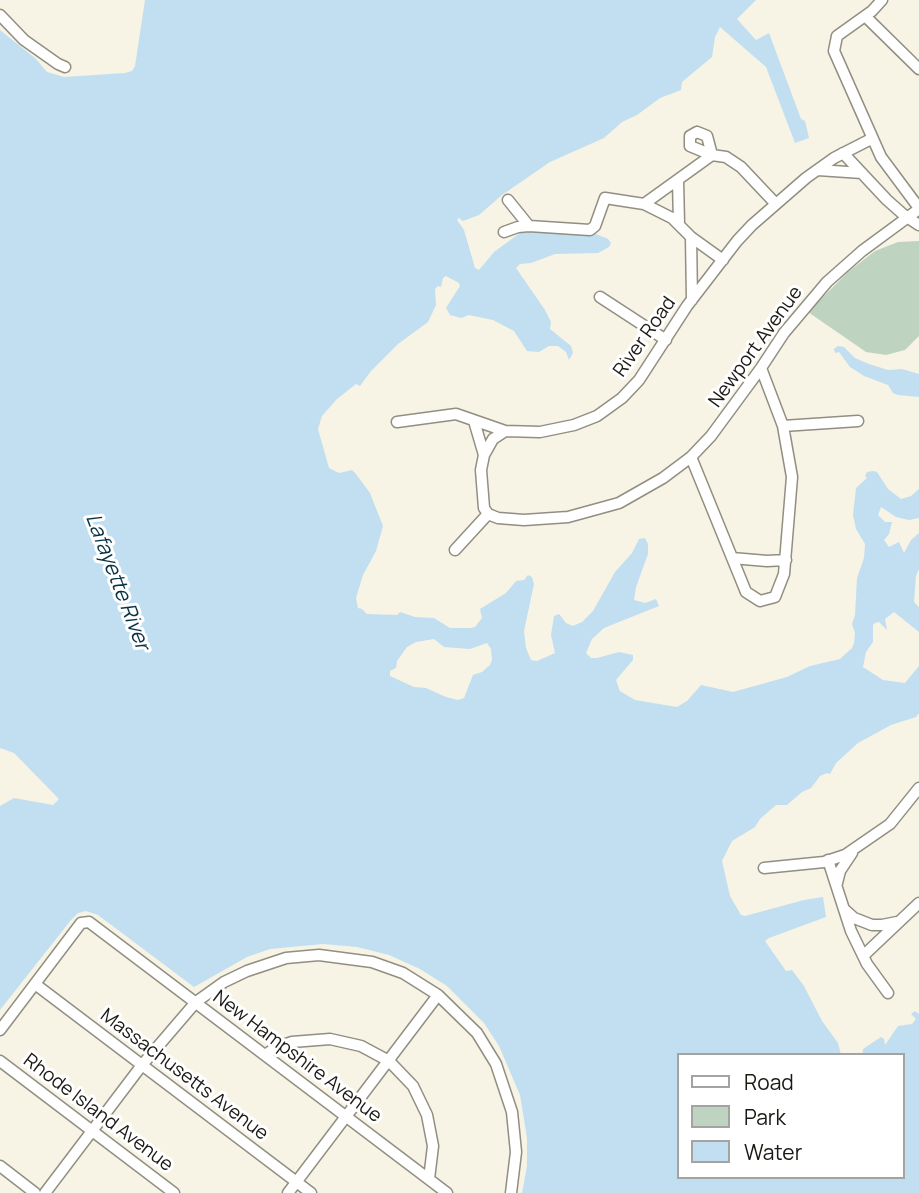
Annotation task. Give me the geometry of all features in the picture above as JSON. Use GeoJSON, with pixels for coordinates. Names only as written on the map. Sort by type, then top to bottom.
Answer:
{"type":"FeatureCollection","features":[{"type":"Feature","properties":{"kind":"street"},"geometry":{"type":"LineString","coordinates":[[882,0],[837,36],[834,45],[871,139],[919,209]]}},
{"type":"Feature","properties":{"kind":"street"},"geometry":{"type":"LineString","coordinates":[[0,15],[24,40],[65,67]]}},
{"type":"Feature","properties":{"kind":"street"},"geometry":{"type":"LineString","coordinates":[[865,16],[919,69]]}},
{"type":"Feature","properties":{"kind":"street","name":"River Road"},"geometry":{"type":"LineString","coordinates":[[397,422],[449,413],[519,433],[553,431],[597,416],[632,388],[692,300],[744,233],[775,203],[817,170],[871,139]]}},
{"type":"Feature","properties":{"kind":"street"},"geometry":{"type":"LineString","coordinates":[[843,153],[907,217],[919,225]]}},
{"type":"Feature","properties":{"kind":"street"},"geometry":{"type":"LineString","coordinates":[[644,204],[712,155],[726,157],[741,167],[775,203]]}},
{"type":"Feature","properties":{"kind":"street"},"geometry":{"type":"LineString","coordinates":[[817,170],[862,173]]}},
{"type":"Feature","properties":{"kind":"street"},"geometry":{"type":"LineString","coordinates":[[678,180],[679,224]]}},
{"type":"Feature","properties":{"kind":"street"},"geometry":{"type":"LineString","coordinates":[[503,232],[529,226],[590,230],[595,226],[605,198],[644,204],[663,212],[723,260]]}},
{"type":"Feature","properties":{"kind":"street"},"geometry":{"type":"LineString","coordinates":[[508,200],[529,226]]}},
{"type":"Feature","properties":{"kind":"street","name":"Newport Avenue"},"geometry":{"type":"LineString","coordinates":[[488,514],[516,519],[556,518],[602,508],[635,495],[691,457],[723,423],[784,333],[827,282],[919,209]]}},
{"type":"Feature","properties":{"kind":"street"},"geometry":{"type":"LineString","coordinates":[[691,237],[692,300]]}},
{"type":"Feature","properties":{"kind":"street"},"geometry":{"type":"LineString","coordinates":[[600,297],[666,340]]}},
{"type":"Feature","properties":{"kind":"street"},"geometry":{"type":"LineString","coordinates":[[691,457],[746,592],[760,601],[775,597],[783,581],[786,560],[792,477],[783,426],[761,368]]}},
{"type":"Feature","properties":{"kind":"street"},"geometry":{"type":"LineString","coordinates":[[474,421],[484,455]]}},
{"type":"Feature","properties":{"kind":"street"},"geometry":{"type":"LineString","coordinates":[[783,426],[858,421]]}},
{"type":"Feature","properties":{"kind":"street"},"geometry":{"type":"LineString","coordinates":[[455,550],[488,514],[484,508],[481,470],[484,455],[493,439],[505,430]]}},
{"type":"Feature","properties":{"kind":"street"},"geometry":{"type":"LineString","coordinates":[[732,558],[754,561],[786,560]]}},
{"type":"Feature","properties":{"kind":"street"},"geometry":{"type":"LineString","coordinates":[[764,868],[828,860],[854,849],[890,824],[919,788]]}},
{"type":"Feature","properties":{"kind":"street"},"geometry":{"type":"LineString","coordinates":[[836,886],[840,871],[854,849]]}},
{"type":"Feature","properties":{"kind":"street"},"geometry":{"type":"LineString","coordinates":[[828,860],[841,906],[863,956],[888,993]]}},
{"type":"Feature","properties":{"kind":"street"},"geometry":{"type":"LineString","coordinates":[[863,956],[919,903]]}},
{"type":"Feature","properties":{"kind":"street"},"geometry":{"type":"LineString","coordinates":[[841,906],[855,918],[872,925],[900,921]]}},
{"type":"Feature","properties":{"kind":"street","name":"New Hampshire Avenue"},"geometry":{"type":"LineString","coordinates":[[35,984],[85,922],[92,924],[447,1193]]}},
{"type":"Feature","properties":{"kind":"street"},"geometry":{"type":"LineString","coordinates":[[46,1193],[142,1065],[196,1002],[224,982],[247,971],[286,958],[319,955],[352,958],[388,967],[412,978],[439,995],[477,1033],[503,1081],[512,1112],[515,1170],[511,1193]]}},
{"type":"Feature","properties":{"kind":"street"},"geometry":{"type":"LineString","coordinates":[[0,1030],[35,984]]}},
{"type":"Feature","properties":{"kind":"street","name":"Massachusetts Avenue"},"geometry":{"type":"LineString","coordinates":[[35,984],[311,1193]]}},
{"type":"Feature","properties":{"kind":"street"},"geometry":{"type":"LineString","coordinates":[[288,1193],[439,995]]}},
{"type":"Feature","properties":{"kind":"street"},"geometry":{"type":"LineString","coordinates":[[265,1055],[292,1042],[330,1039],[361,1046],[389,1061],[413,1086],[428,1115],[433,1146],[429,1179]]}},
{"type":"Feature","properties":{"kind":"street","name":"Rhode Island Avenue"},"geometry":{"type":"LineString","coordinates":[[0,1061],[174,1193]]}},
{"type":"Feature","properties":{"kind":"street"},"geometry":{"type":"LineString","coordinates":[[0,1167],[35,1193]]}},
{"type":"Feature","properties":{"kind":"green space"},"geometry":{"type":"Polygon","coordinates":[[[919,241],[919,336],[905,350],[886,355],[866,352],[808,312],[848,272],[875,251],[898,242],[919,241]]]}},
{"type":"Feature","properties":{"kind":"water","name":"Lafayette River"},"geometry":{"type":"Polygon","coordinates":[[[145,0],[756,0],[737,19],[756,40],[769,33],[801,119],[805,121],[809,138],[795,143],[766,67],[720,27],[715,37],[712,57],[682,82],[681,90],[660,98],[622,122],[604,138],[550,162],[502,195],[479,215],[463,221],[459,218],[457,220],[464,230],[475,268],[479,270],[494,252],[524,230],[596,234],[608,239],[611,243],[609,247],[598,253],[555,254],[520,264],[516,268],[545,310],[551,322],[550,329],[571,346],[573,353],[569,360],[566,352],[558,346],[549,346],[539,352],[527,351],[514,331],[493,320],[469,315],[461,318],[450,315],[446,308],[460,286],[446,276],[441,287],[435,289],[436,305],[428,322],[398,344],[360,386],[356,384],[337,399],[322,416],[318,429],[329,468],[339,473],[352,470],[356,474],[370,493],[383,526],[376,551],[363,575],[356,598],[358,608],[367,614],[397,615],[400,612],[415,617],[434,618],[450,628],[471,628],[482,618],[480,609],[528,575],[532,577],[534,584],[524,631],[531,660],[537,661],[555,653],[551,635],[554,616],[559,614],[566,623],[573,626],[582,622],[593,611],[615,572],[632,553],[639,539],[645,538],[648,554],[634,600],[645,603],[656,599],[659,606],[604,628],[592,639],[586,653],[591,658],[619,652],[633,655],[633,660],[616,680],[620,691],[635,700],[677,707],[687,701],[701,685],[733,692],[787,677],[810,666],[840,659],[854,643],[852,624],[857,578],[864,558],[865,544],[856,529],[853,515],[856,488],[867,478],[867,472],[873,471],[877,472],[888,489],[901,499],[911,496],[919,489],[919,518],[909,520],[896,517],[881,507],[878,515],[885,522],[892,522],[889,534],[884,540],[889,547],[899,542],[904,553],[911,540],[919,533],[919,569],[914,602],[919,607],[919,632],[894,612],[885,619],[887,630],[879,622],[875,623],[873,642],[866,652],[863,667],[883,680],[905,683],[919,666],[919,713],[916,717],[891,725],[858,743],[836,763],[830,774],[820,776],[811,788],[787,805],[776,805],[755,827],[732,841],[722,861],[730,896],[741,915],[823,897],[826,917],[765,941],[786,971],[792,970],[804,986],[822,1021],[838,1043],[840,1053],[678,1053],[678,1179],[905,1179],[905,1053],[862,1053],[863,1049],[881,1037],[885,1045],[898,1026],[912,1024],[916,1019],[911,1014],[915,1011],[919,1014],[919,1193],[522,1193],[527,1166],[527,1138],[520,1095],[499,1046],[484,1023],[447,986],[420,969],[389,955],[357,947],[323,944],[270,949],[247,957],[194,987],[98,915],[86,911],[78,913],[71,920],[0,1010],[0,806],[14,798],[53,805],[59,799],[14,753],[0,748],[0,30],[36,59],[47,72],[64,77],[132,71],[145,0]],[[434,639],[416,642],[407,647],[397,661],[396,668],[390,671],[390,676],[446,697],[458,700],[464,698],[473,675],[482,672],[492,660],[491,649],[487,643],[470,649],[444,647],[434,639]]]}},
{"type":"Feature","properties":{"kind":"water"},"geometry":{"type":"Polygon","coordinates":[[[838,346],[844,347],[855,358],[869,364],[888,370],[902,369],[919,374],[919,397],[898,395],[893,393],[888,385],[864,376],[850,367],[839,352],[835,353],[834,349],[838,346]]]}}]}
